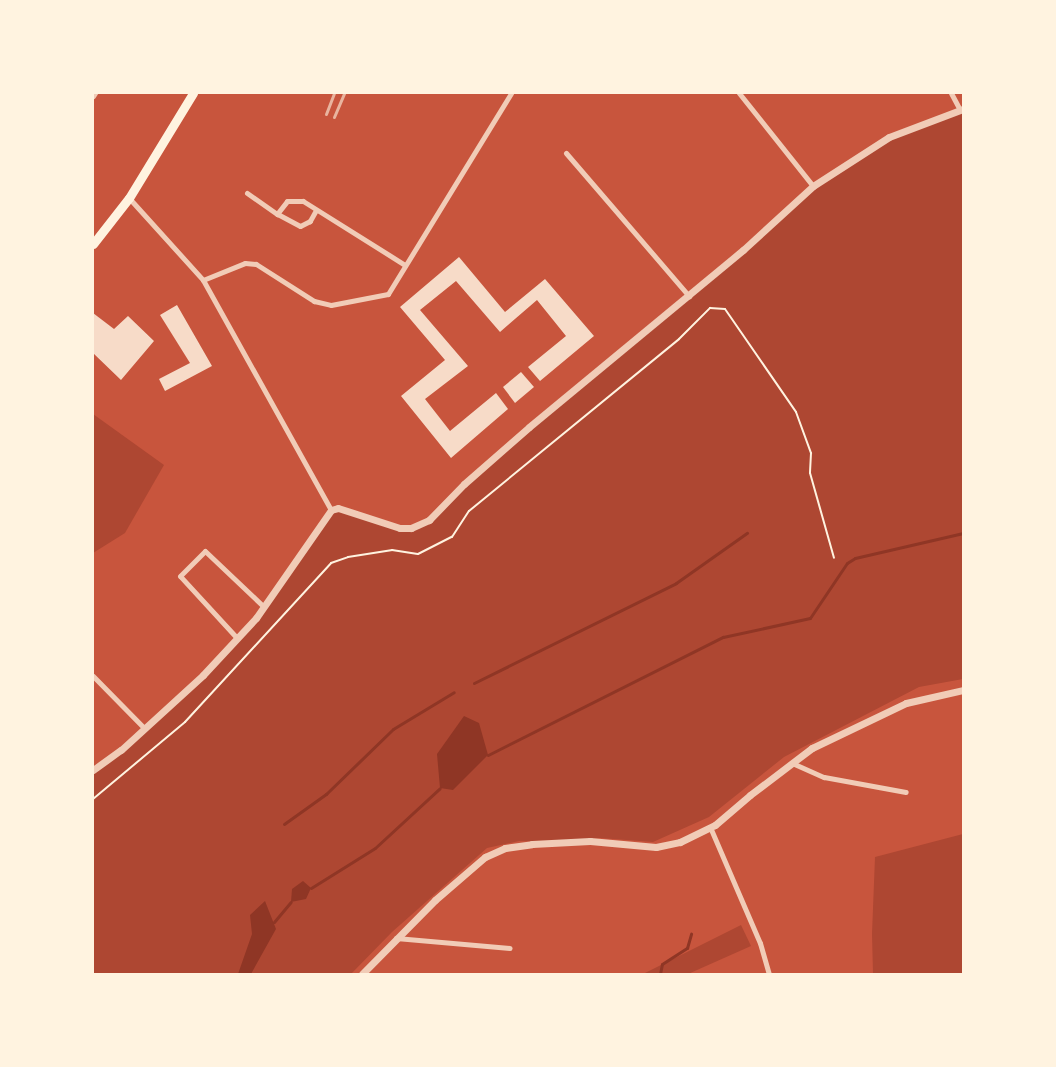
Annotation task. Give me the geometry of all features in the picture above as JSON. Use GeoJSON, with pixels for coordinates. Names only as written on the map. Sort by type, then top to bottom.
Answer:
{"type":"FeatureCollection","features":[{"type":"Feature","properties":{"kind":"main road"},"geometry":{"type":"LineString","coordinates":[[93,244],[129,198],[193,93]]}},
{"type":"Feature","properties":{"kind":"street"},"geometry":{"type":"LineString","coordinates":[[203,280],[234,266],[256,264],[314,301],[331,305],[388,294],[512,93]]}},
{"type":"Feature","properties":{"kind":"street"},"geometry":{"type":"LineString","coordinates":[[739,93],[813,186]]}},
{"type":"Feature","properties":{"kind":"street"},"geometry":{"type":"LineString","coordinates":[[93,770],[145,729],[203,675],[237,638],[264,607],[331,510],[338,508],[400,528],[411,528],[429,519],[464,484],[537,420],[689,296],[813,186],[889,137],[961,109],[951,93]]}},
{"type":"Feature","properties":{"kind":"street"},"geometry":{"type":"LineString","coordinates":[[566,153],[689,296]]}},
{"type":"Feature","properties":{"kind":"street"},"geometry":{"type":"LineString","coordinates":[[247,193],[277,214],[300,226],[310,221],[316,210]]}},
{"type":"Feature","properties":{"kind":"street"},"geometry":{"type":"LineString","coordinates":[[129,198],[203,280],[331,510]]}},
{"type":"Feature","properties":{"kind":"street"},"geometry":{"type":"LineString","coordinates":[[277,214],[287,201],[293,199],[303,201],[405,265]]}},
{"type":"Feature","properties":{"kind":"street"},"geometry":{"type":"LineString","coordinates":[[237,638],[180,576],[205,551],[264,607]]}},
{"type":"Feature","properties":{"kind":"street"},"geometry":{"type":"LineString","coordinates":[[93,676],[145,729]]}},
{"type":"Feature","properties":{"kind":"street"},"geometry":{"type":"LineString","coordinates":[[362,974],[435,900],[485,857],[505,848],[590,842],[656,847],[680,842],[710,827],[812,748],[906,703],[963,690]]}},
{"type":"Feature","properties":{"kind":"street"},"geometry":{"type":"LineString","coordinates":[[792,763],[824,777],[906,792]]}},
{"type":"Feature","properties":{"kind":"street"},"geometry":{"type":"LineString","coordinates":[[710,827],[760,943],[769,974]]}},
{"type":"Feature","properties":{"kind":"street"},"geometry":{"type":"LineString","coordinates":[[396,938],[510,948]]}},
{"type":"Feature","properties":{"kind":"path"},"geometry":{"type":"LineString","coordinates":[[93,799],[185,722],[331,563],[348,557],[392,550],[418,554],[452,537],[469,511],[680,339],[710,308],[725,309],[796,412],[811,453],[810,473],[834,558]]}},
{"type":"Feature","properties":{"kind":"shaded area"},"geometry":{"type":"Polygon","coordinates":[[[963,109],[963,679],[919,687],[784,757],[709,817],[653,842],[600,838],[559,842],[519,841],[487,848],[392,932],[351,974],[93,974],[93,770],[145,729],[237,638],[264,607],[325,516],[338,508],[400,528],[420,525],[813,186],[889,137],[963,109]]]}},
{"type":"Feature","properties":{"kind":"shaded area"},"geometry":{"type":"Polygon","coordinates":[[[93,414],[164,465],[125,533],[93,553],[93,414]]]}},
{"type":"Feature","properties":{"kind":"shaded area"},"geometry":{"type":"Polygon","coordinates":[[[464,716],[479,723],[488,755],[453,790],[440,788],[437,754],[464,716]]]}},
{"type":"Feature","properties":{"kind":"shaded area"},"geometry":{"type":"Polygon","coordinates":[[[963,834],[963,974],[873,974],[875,857],[963,834]]]}},
{"type":"Feature","properties":{"kind":"shaded area"},"geometry":{"type":"Polygon","coordinates":[[[303,881],[311,888],[306,899],[291,902],[292,889],[303,881]]]}},
{"type":"Feature","properties":{"kind":"shaded area"},"geometry":{"type":"Polygon","coordinates":[[[265,901],[276,929],[251,974],[238,974],[252,934],[250,915],[265,901]]]}},
{"type":"Feature","properties":{"kind":"shaded area"},"geometry":{"type":"Polygon","coordinates":[[[741,925],[751,946],[688,974],[643,974],[741,925]]]}},
{"type":"Feature","properties":{"kind":"building"},"geometry":{"type":"Polygon","coordinates":[[[459,257],[505,312],[545,279],[594,336],[540,381],[528,367],[566,336],[537,300],[500,332],[456,281],[420,310],[468,366],[425,399],[450,431],[496,393],[508,409],[451,458],[401,396],[445,360],[400,307],[459,257]]]}},
{"type":"Feature","properties":{"kind":"building"},"geometry":{"type":"Polygon","coordinates":[[[177,305],[212,366],[165,391],[159,379],[190,363],[160,315],[177,305]]]}},
{"type":"Feature","properties":{"kind":"building"},"geometry":{"type":"Polygon","coordinates":[[[93,313],[114,329],[128,316],[154,341],[121,380],[93,353],[93,313]]]}},
{"type":"Feature","properties":{"kind":"building"},"geometry":{"type":"Polygon","coordinates":[[[521,372],[534,387],[515,403],[503,387],[521,372]]]}},
{"type":"Feature","properties":{"kind":"waterway"},"geometry":{"type":"LineString","coordinates":[[474,683],[676,583],[747,533]]}},
{"type":"Feature","properties":{"kind":"waterway"},"geometry":{"type":"LineString","coordinates":[[488,755],[723,637],[810,618],[847,563],[855,558],[963,533]]}},
{"type":"Feature","properties":{"kind":"waterway"},"geometry":{"type":"LineString","coordinates":[[284,824],[326,794],[393,729],[454,692]]}},
{"type":"Feature","properties":{"kind":"waterway"},"geometry":{"type":"LineString","coordinates":[[311,888],[375,848],[440,788]]}},
{"type":"Feature","properties":{"kind":"waterway"},"geometry":{"type":"LineString","coordinates":[[274,922],[291,902]]}},
{"type":"Feature","properties":{"kind":"waterway"},"geometry":{"type":"LineString","coordinates":[[660,974],[662,964],[687,948],[691,934]]}},
{"type":"Feature","properties":{"kind":"railway"},"geometry":{"type":"LineString","coordinates":[[326,114],[334,93]]}},
{"type":"Feature","properties":{"kind":"railway"},"geometry":{"type":"LineString","coordinates":[[334,117],[344,93]]}}]}
